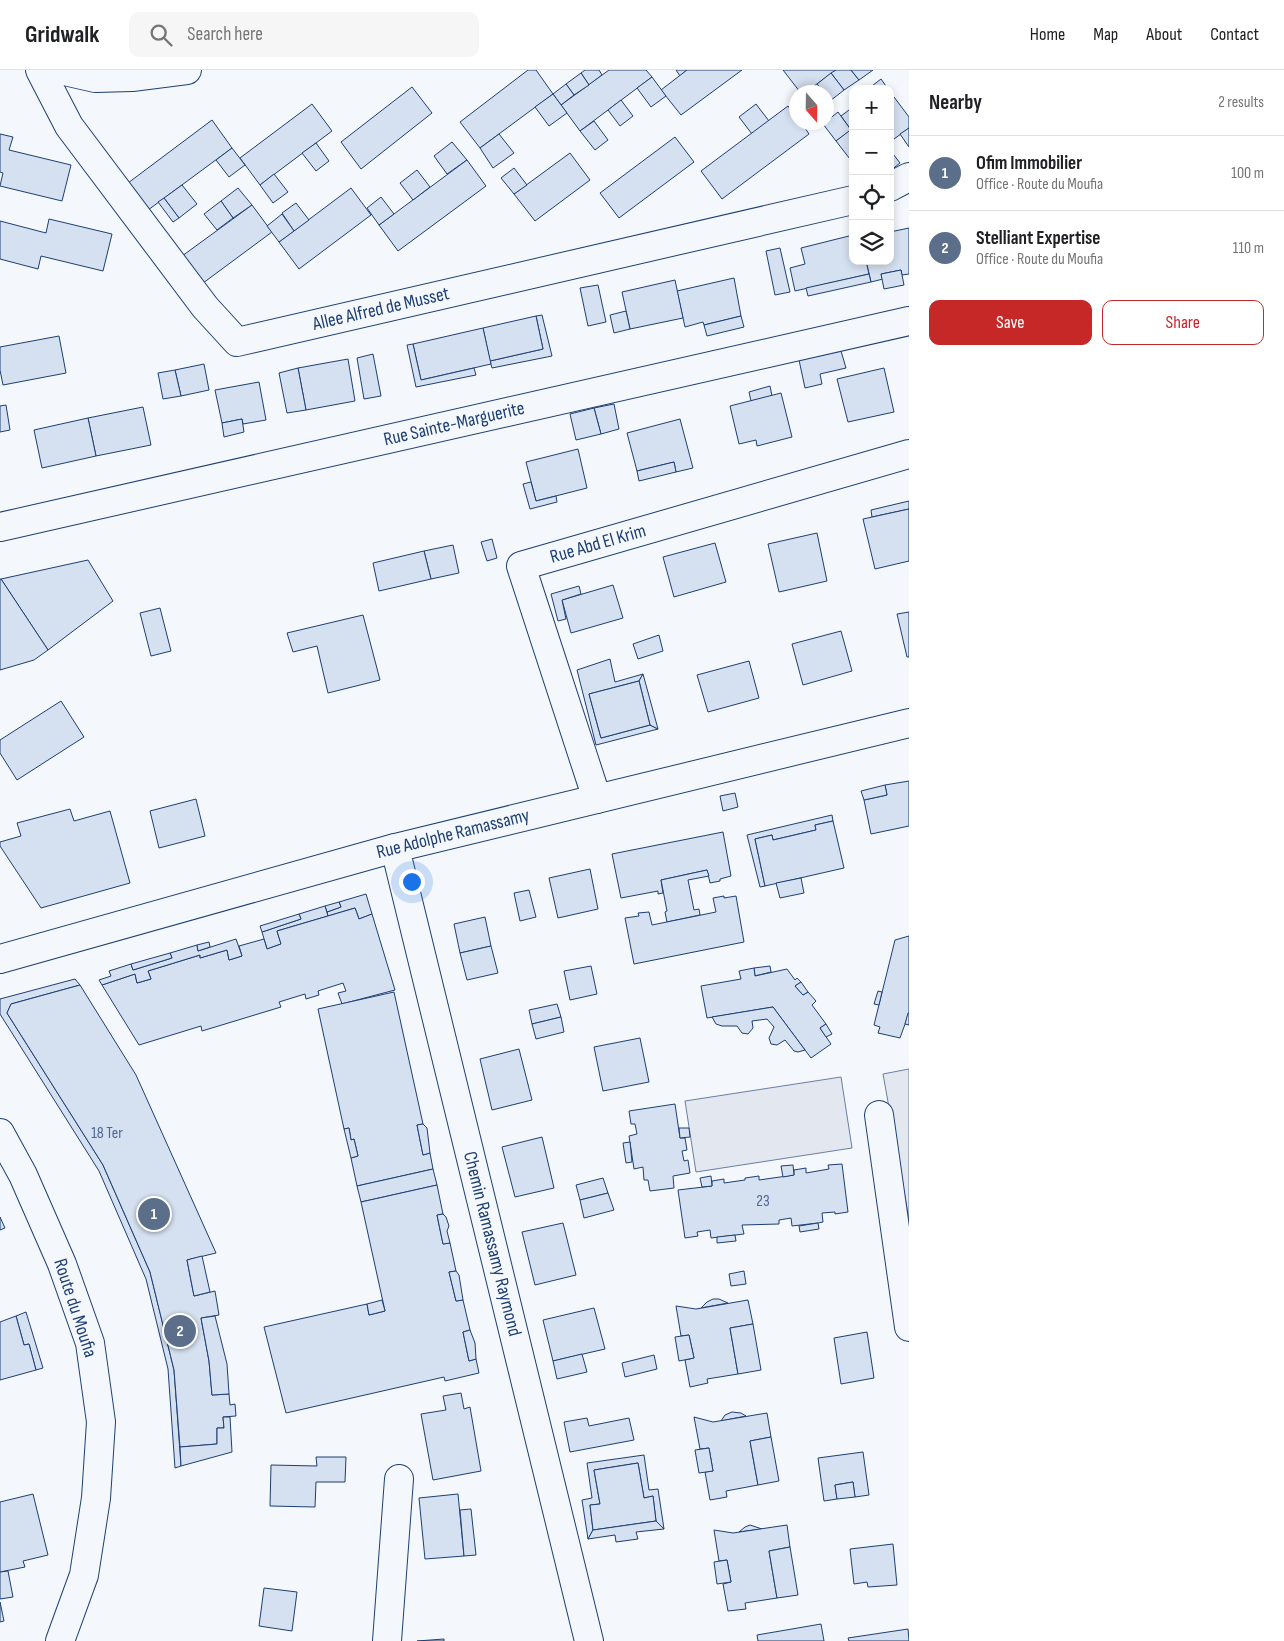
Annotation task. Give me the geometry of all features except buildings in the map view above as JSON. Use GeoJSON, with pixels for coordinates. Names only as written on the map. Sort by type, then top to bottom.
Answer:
{"type":"FeatureCollection","features":[{"type":"Feature","properties":{"kind":"street","name":"Allee Alfred de Musset"},"geometry":{"type":"LineString","coordinates":[[40,70],[69,126],[205,307],[237,342],[849,201]]}},
{"type":"Feature","properties":{"kind":"street"},"geometry":{"type":"LineString","coordinates":[[60,70],[95,78],[132,77],[187,70]]}},
{"type":"Feature","properties":{"kind":"street"},"geometry":{"type":"LineString","coordinates":[[894,185],[909,176]]}},
{"type":"Feature","properties":{"kind":"street","name":"Rue Sainte-Marguerite"},"geometry":{"type":"LineString","coordinates":[[0,527],[909,322]]}},
{"type":"Feature","properties":{"kind":"street","name":"Rue Abd El Krim"},"geometry":{"type":"LineString","coordinates":[[597,799],[521,566],[909,454]]}},
{"type":"Feature","properties":{"kind":"street","name":"Rue Adolphe Ramassamy"},"geometry":{"type":"LineString","coordinates":[[0,959],[395,848],[909,722]]}},
{"type":"Feature","properties":{"kind":"street","name":"Chemin Ramassamy Raymond"},"geometry":{"type":"LineString","coordinates":[[395,848],[589,1641]]}},
{"type":"Feature","properties":{"kind":"street"},"geometry":{"type":"LineString","coordinates":[[879,1114],[909,1327]]}},
{"type":"Feature","properties":{"kind":"street","name":"Route du Moufia"},"geometry":{"type":"LineString","coordinates":[[0,1133],[23,1175],[62,1264],[90,1343],[101,1422],[96,1498],[84,1575],[60,1641]]}},
{"type":"Feature","properties":{"kind":"street"},"geometry":{"type":"LineString","coordinates":[[387,1641],[399,1478]]}},
{"type":"Feature","properties":{"kind":"shaded area"},"geometry":{"type":"Polygon","coordinates":[[[909,1069],[909,1219],[883,1074],[909,1069]]]}},
{"type":"Feature","properties":{"kind":"shaded area"},"geometry":{"type":"Polygon","coordinates":[[[841,1077],[852,1148],[696,1172],[685,1101],[841,1077]]]}},
{"type":"Feature","properties":{"kind":"place","name":"Ofim Immobilier"},"geometry":{"type":"Point","coordinates":[154,1214]}},
{"type":"Feature","properties":{"kind":"place","name":"Stelliant Expertise"},"geometry":{"type":"Point","coordinates":[180,1331]}}]}
